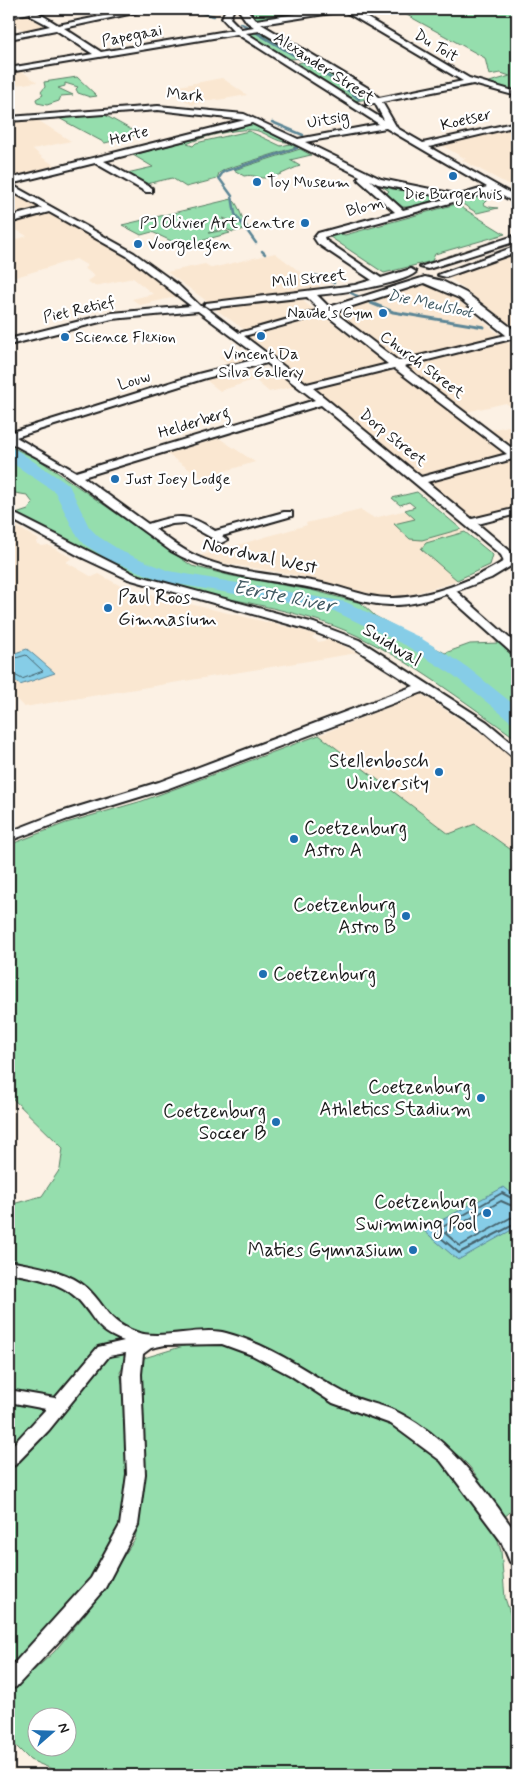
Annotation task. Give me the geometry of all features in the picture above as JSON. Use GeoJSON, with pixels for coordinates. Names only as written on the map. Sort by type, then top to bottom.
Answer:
{"type":"FeatureCollection","features":[{"type":"Feature","properties":{"kind":"main road"},"geometry":{"type":"LineString","coordinates":[[9,10],[18,9]]}},
{"type":"Feature","properties":{"kind":"main road"},"geometry":{"type":"LineString","coordinates":[[9,15],[37,11]]}},
{"type":"Feature","properties":{"kind":"street"},"geometry":{"type":"LineString","coordinates":[[9,37],[148,9]]}},
{"type":"Feature","properties":{"kind":"street"},"geometry":{"type":"LineString","coordinates":[[230,9],[226,14],[228,21],[255,24],[342,9]]}},
{"type":"Feature","properties":{"kind":"street","name":"Alexander Street"},"geometry":{"type":"LineString","coordinates":[[242,9],[255,24],[365,90],[377,100],[391,126]]}},
{"type":"Feature","properties":{"kind":"street","name":"Du Toit"},"geometry":{"type":"LineString","coordinates":[[346,9],[472,82],[517,94]]}},
{"type":"Feature","properties":{"kind":"street"},"geometry":{"type":"LineString","coordinates":[[37,11],[57,27],[101,56]]}},
{"type":"Feature","properties":{"kind":"street","name":"Alexander Street"},"geometry":{"type":"LineString","coordinates":[[228,21],[239,32],[292,63],[373,117],[517,201]]}},
{"type":"Feature","properties":{"kind":"street","name":"Papegaai"},"geometry":{"type":"LineString","coordinates":[[9,70],[239,32],[255,24]]}},
{"type":"Feature","properties":{"kind":"street"},"geometry":{"type":"LineString","coordinates":[[292,63],[312,59]]}},
{"type":"Feature","properties":{"kind":"street"},"geometry":{"type":"LineString","coordinates":[[356,105],[472,82]]}},
{"type":"Feature","properties":{"kind":"street","name":"Mark"},"geometry":{"type":"LineString","coordinates":[[9,119],[105,110],[164,108],[238,115],[256,120],[378,181],[458,197]]}},
{"type":"Feature","properties":{"kind":"street"},"geometry":{"type":"LineString","coordinates":[[373,117],[386,115]]}},
{"type":"Feature","properties":{"kind":"street","name":"Herte"},"geometry":{"type":"LineString","coordinates":[[9,182],[256,120]]}},
{"type":"Feature","properties":{"kind":"street","name":"Koetser"},"geometry":{"type":"LineString","coordinates":[[421,146],[517,124]]}},
{"type":"Feature","properties":{"kind":"street","name":"Uitsig"},"geometry":{"type":"LineString","coordinates":[[299,141],[391,126]]}},
{"type":"Feature","properties":{"kind":"street"},"geometry":{"type":"LineString","coordinates":[[96,160],[149,190]]}},
{"type":"Feature","properties":{"kind":"street","name":"Mark"},"geometry":{"type":"LineString","coordinates":[[348,167],[401,213]]}},
{"type":"Feature","properties":{"kind":"street","name":"Dorp Street"},"geometry":{"type":"LineString","coordinates":[[9,187],[141,260],[239,333],[250,344],[323,401],[471,523],[506,553],[510,562]]}},
{"type":"Feature","properties":{"kind":"street","name":"Blom"},"geometry":{"type":"LineString","coordinates":[[381,282],[319,238],[327,233],[495,188]]}},
{"type":"Feature","properties":{"kind":"street"},"geometry":{"type":"LineString","coordinates":[[9,220],[49,209]]}},
{"type":"Feature","properties":{"kind":"street"},"geometry":{"type":"LineString","coordinates":[[425,267],[517,238]]}},
{"type":"Feature","properties":{"kind":"street"},"geometry":{"type":"LineString","coordinates":[[239,333],[327,311],[424,280],[443,276],[517,249]]}},
{"type":"Feature","properties":{"kind":"street"},"geometry":{"type":"LineString","coordinates":[[425,267],[439,270],[443,276],[457,287],[458,292]]}},
{"type":"Feature","properties":{"kind":"street","name":"Mill Street"},"geometry":{"type":"LineString","coordinates":[[202,306],[356,288],[381,282],[425,267]]}},
{"type":"Feature","properties":{"kind":"street"},"geometry":{"type":"LineString","coordinates":[[411,272],[412,276],[442,284],[458,292],[516,337]]}},
{"type":"Feature","properties":{"kind":"street","name":"Church Street"},"geometry":{"type":"LineString","coordinates":[[310,294],[327,311],[517,456]]}},
{"type":"Feature","properties":{"kind":"street","name":"Piet Retief"},"geometry":{"type":"LineString","coordinates":[[9,342],[112,316],[202,306]]}},
{"type":"Feature","properties":{"kind":"street"},"geometry":{"type":"LineString","coordinates":[[305,387],[516,337]]}},
{"type":"Feature","properties":{"kind":"street","name":"Louw"},"geometry":{"type":"LineString","coordinates":[[9,437],[202,376],[269,359]]}},
{"type":"Feature","properties":{"kind":"street","name":"Helderberg"},"geometry":{"type":"LineString","coordinates":[[75,476],[323,401]]}},
{"type":"Feature","properties":{"kind":"street","name":"Noordwal West"},"geometry":{"type":"LineString","coordinates":[[9,437],[48,457],[190,559],[208,566],[304,582],[374,600],[390,602],[412,600],[448,590],[510,562]]}},
{"type":"Feature","properties":{"kind":"street"},"geometry":{"type":"LineString","coordinates":[[420,480],[517,456]]}},
{"type":"Feature","properties":{"kind":"street"},"geometry":{"type":"LineString","coordinates":[[471,523],[517,511]]}},
{"type":"Feature","properties":{"kind":"street","name":"Suidwal"},"geometry":{"type":"LineString","coordinates":[[9,514],[132,577],[344,637],[367,649],[500,737],[517,753]]}},
{"type":"Feature","properties":{"kind":"street"},"geometry":{"type":"LineString","coordinates":[[147,528],[174,519],[185,518],[194,521],[217,538],[288,514]]}},
{"type":"Feature","properties":{"kind":"street"},"geometry":{"type":"LineString","coordinates":[[448,590],[517,651]]}},
{"type":"Feature","properties":{"kind":"street"},"geometry":{"type":"LineString","coordinates":[[9,837],[64,816],[164,785],[424,687]]}},
{"type":"Feature","properties":{"kind":"street"},"geometry":{"type":"LineString","coordinates":[[9,1267],[62,1282],[76,1288],[87,1297],[104,1322],[122,1333],[147,1342]]}},
{"type":"Feature","properties":{"kind":"street"},"geometry":{"type":"LineString","coordinates":[[9,1460],[104,1351],[147,1342],[186,1337],[223,1338],[258,1351],[296,1371],[339,1398],[397,1419],[447,1456],[483,1501],[509,1538],[517,1557]]}},
{"type":"Feature","properties":{"kind":"street"},"geometry":{"type":"LineString","coordinates":[[9,1681],[55,1633],[98,1583],[129,1525],[136,1474],[132,1374],[136,1351],[147,1342]]}},
{"type":"Feature","properties":{"kind":"street"},"geometry":{"type":"LineString","coordinates":[[9,1396],[59,1404]]}},
{"type":"Feature","properties":{"kind":"shaded area"},"geometry":{"type":"Polygon","coordinates":[[[26,15],[46,27],[25,31],[9,22],[9,18],[26,15]]]}},
{"type":"Feature","properties":{"kind":"shaded area"},"geometry":{"type":"Polygon","coordinates":[[[20,70],[37,82],[9,86],[9,72],[20,70]]]}},
{"type":"Feature","properties":{"kind":"shaded area"},"geometry":{"type":"Polygon","coordinates":[[[222,78],[247,95],[215,99],[192,105],[168,88],[222,78]]]}},
{"type":"Feature","properties":{"kind":"shaded area"},"geometry":{"type":"Polygon","coordinates":[[[36,119],[71,141],[33,149],[59,168],[9,180],[9,121],[36,119]]]}},
{"type":"Feature","properties":{"kind":"shaded area"},"geometry":{"type":"Polygon","coordinates":[[[517,128],[517,189],[462,160],[466,159],[441,145],[517,128]]]}},
{"type":"Feature","properties":{"kind":"shaded area"},"geometry":{"type":"Polygon","coordinates":[[[9,190],[38,207],[38,208],[9,218],[9,190]]]}},
{"type":"Feature","properties":{"kind":"shaded area"},"geometry":{"type":"Polygon","coordinates":[[[41,213],[50,213],[114,248],[180,296],[140,305],[132,299],[153,294],[133,278],[95,286],[87,281],[95,276],[84,268],[88,266],[76,259],[16,277],[9,273],[9,242],[27,236],[9,226],[9,222],[41,213]]]}},
{"type":"Feature","properties":{"kind":"shaded area"},"geometry":{"type":"Polygon","coordinates":[[[275,253],[324,290],[208,302],[167,272],[205,264],[212,268],[275,253]]]}},
{"type":"Feature","properties":{"kind":"shaded area"},"geometry":{"type":"Polygon","coordinates":[[[517,254],[517,330],[449,277],[517,254]]]}},
{"type":"Feature","properties":{"kind":"shaded area"},"geometry":{"type":"Polygon","coordinates":[[[425,283],[441,286],[502,337],[399,360],[338,315],[340,311],[425,283]]]}},
{"type":"Feature","properties":{"kind":"shaded area"},"geometry":{"type":"Polygon","coordinates":[[[298,297],[317,312],[246,331],[214,308],[298,297]]]}},
{"type":"Feature","properties":{"kind":"shaded area"},"geometry":{"type":"Polygon","coordinates":[[[328,316],[327,319],[387,364],[308,384],[249,337],[328,316]]]}},
{"type":"Feature","properties":{"kind":"shaded area"},"geometry":{"type":"Polygon","coordinates":[[[507,342],[517,347],[517,412],[506,403],[466,412],[407,366],[507,342]]]}},
{"type":"Feature","properties":{"kind":"shaded area"},"geometry":{"type":"Polygon","coordinates":[[[251,350],[258,355],[258,359],[230,366],[219,357],[251,350]]]}},
{"type":"Feature","properties":{"kind":"shaded area"},"geometry":{"type":"Polygon","coordinates":[[[238,368],[253,380],[220,391],[202,377],[238,368]]]}},
{"type":"Feature","properties":{"kind":"shaded area"},"geometry":{"type":"Polygon","coordinates":[[[387,370],[401,373],[504,452],[505,455],[420,475],[315,390],[319,386],[387,370]]]}},
{"type":"Feature","properties":{"kind":"shaded area"},"geometry":{"type":"Polygon","coordinates":[[[278,372],[296,386],[269,392],[254,379],[278,372]]]}},
{"type":"Feature","properties":{"kind":"shaded area"},"geometry":{"type":"Polygon","coordinates":[[[517,424],[517,449],[490,430],[495,429],[517,424]]]}},
{"type":"Feature","properties":{"kind":"shaded area"},"geometry":{"type":"Polygon","coordinates":[[[219,438],[255,462],[202,478],[167,454],[219,438]]]}},
{"type":"Feature","properties":{"kind":"shaded area"},"geometry":{"type":"Polygon","coordinates":[[[510,460],[517,462],[517,507],[484,516],[470,516],[430,484],[433,480],[510,460]]]}},
{"type":"Feature","properties":{"kind":"shaded area"},"geometry":{"type":"Polygon","coordinates":[[[431,504],[493,555],[490,565],[448,584],[412,594],[383,597],[290,574],[217,562],[199,556],[307,525],[306,523],[361,510],[374,518],[431,504]]]}},
{"type":"Feature","properties":{"kind":"shaded area","name":"Paul Roos Gimnasium"},"geometry":{"type":"Polygon","coordinates":[[[9,522],[39,540],[36,543],[42,546],[48,545],[72,558],[66,562],[92,577],[99,574],[126,589],[304,631],[316,635],[312,638],[319,642],[330,639],[357,653],[24,707],[12,695],[9,696],[9,522]]]}},
{"type":"Feature","properties":{"kind":"shaded area","name":"Stellenbosch University"},"geometry":{"type":"Polygon","coordinates":[[[421,694],[505,749],[513,759],[510,774],[517,786],[517,854],[475,824],[449,835],[319,735],[421,694]]]}},
{"type":"Feature","properties":{"kind":"green space"},"geometry":{"type":"Polygon","coordinates":[[[247,9],[334,9],[262,21],[255,20],[247,9]]]}},
{"type":"Feature","properties":{"kind":"green space"},"geometry":{"type":"Polygon","coordinates":[[[396,9],[517,9],[517,88],[504,89],[486,83],[510,76],[501,73],[489,75],[485,58],[396,9]]]}},
{"type":"Feature","properties":{"kind":"green space"},"geometry":{"type":"Polygon","coordinates":[[[260,30],[306,58],[290,59],[246,33],[260,30]]]}},
{"type":"Feature","properties":{"kind":"green space"},"geometry":{"type":"Polygon","coordinates":[[[313,61],[366,94],[369,99],[354,101],[298,63],[313,61]]]}},
{"type":"Feature","properties":{"kind":"green space"},"geometry":{"type":"Polygon","coordinates":[[[77,77],[97,96],[90,97],[78,93],[76,89],[78,87],[65,83],[65,86],[58,88],[73,95],[61,96],[59,101],[47,105],[37,103],[36,99],[43,95],[41,92],[45,87],[44,82],[77,77]]]}},
{"type":"Feature","properties":{"kind":"green space"},"geometry":{"type":"Polygon","coordinates":[[[103,114],[139,134],[105,143],[55,116],[103,114]]]}},
{"type":"Feature","properties":{"kind":"green space"},"geometry":{"type":"Polygon","coordinates":[[[253,124],[287,142],[279,141],[258,131],[243,130],[211,135],[187,144],[193,146],[196,143],[249,131],[281,146],[290,144],[296,147],[226,169],[219,173],[217,179],[186,187],[172,178],[146,184],[127,173],[153,167],[133,155],[253,124]]]}},
{"type":"Feature","properties":{"kind":"green space"},"geometry":{"type":"Polygon","coordinates":[[[300,149],[311,155],[290,160],[300,166],[279,175],[264,178],[250,175],[244,176],[234,170],[300,149]]]}},
{"type":"Feature","properties":{"kind":"green space"},"geometry":{"type":"Polygon","coordinates":[[[368,179],[392,189],[427,193],[436,199],[414,207],[403,207],[386,194],[389,191],[368,179]]]}},
{"type":"Feature","properties":{"kind":"green space"},"geometry":{"type":"Polygon","coordinates":[[[472,196],[487,200],[483,204],[489,207],[498,208],[477,213],[461,203],[464,202],[464,198],[472,196]]]}},
{"type":"Feature","properties":{"kind":"green space"},"geometry":{"type":"Polygon","coordinates":[[[232,199],[249,228],[233,232],[226,229],[228,220],[223,218],[225,227],[209,233],[225,230],[230,233],[182,246],[152,232],[141,235],[122,225],[232,199]]]}},
{"type":"Feature","properties":{"kind":"green space"},"geometry":{"type":"Polygon","coordinates":[[[456,204],[505,234],[435,254],[432,261],[384,273],[327,235],[337,233],[345,235],[456,204]]]}},
{"type":"Feature","properties":{"kind":"green space"},"geometry":{"type":"Polygon","coordinates":[[[9,446],[38,459],[192,566],[232,576],[311,590],[361,603],[375,616],[445,653],[470,644],[499,643],[517,658],[517,739],[399,658],[358,636],[334,626],[285,611],[185,589],[142,576],[90,553],[16,514],[28,510],[33,503],[27,495],[9,492],[9,446]]]}},
{"type":"Feature","properties":{"kind":"green space"},"geometry":{"type":"Polygon","coordinates":[[[417,492],[461,529],[422,540],[410,539],[394,524],[415,519],[405,510],[415,507],[409,502],[400,505],[392,498],[417,492]]]}},
{"type":"Feature","properties":{"kind":"green space"},"geometry":{"type":"Polygon","coordinates":[[[465,532],[493,555],[490,565],[457,580],[421,549],[426,543],[465,532]]]}},
{"type":"Feature","properties":{"kind":"green space","name":"Coetzenburg"},"geometry":{"type":"Polygon","coordinates":[[[319,735],[449,834],[475,824],[517,854],[517,1506],[502,1519],[474,1472],[452,1451],[426,1435],[349,1398],[307,1370],[266,1347],[230,1334],[212,1332],[170,1333],[145,1337],[120,1372],[125,1398],[129,1485],[119,1537],[99,1570],[9,1670],[9,1205],[42,1196],[60,1169],[63,1148],[9,1095],[9,845],[66,823],[142,801],[319,735]]]}},
{"type":"Feature","properties":{"kind":"green space"},"geometry":{"type":"Polygon","coordinates":[[[207,1343],[226,1344],[252,1352],[333,1403],[357,1407],[380,1418],[422,1446],[452,1471],[496,1535],[501,1551],[505,1598],[517,1635],[517,1775],[83,1775],[57,1771],[30,1760],[9,1739],[9,1693],[54,1652],[87,1612],[135,1539],[140,1508],[141,1440],[137,1376],[144,1358],[187,1345],[207,1343]]]}},
{"type":"Feature","properties":{"kind":"water"},"geometry":{"type":"Polygon","coordinates":[[[27,649],[55,673],[20,685],[9,675],[9,655],[27,649]]]}},
{"type":"Feature","properties":{"kind":"water","name":"Coetzenburg Swimming Pool"},"geometry":{"type":"Polygon","coordinates":[[[504,1187],[517,1198],[517,1227],[458,1260],[423,1230],[504,1187]]]}},
{"type":"Feature","properties":{"kind":"waterway","name":"Die Meulsloot"},"geometry":{"type":"LineString","coordinates":[[187,9],[214,16]]}},
{"type":"Feature","properties":{"kind":"waterway","name":"Die Meulsloot"},"geometry":{"type":"LineString","coordinates":[[240,23],[248,27]]}},
{"type":"Feature","properties":{"kind":"waterway","name":"Die Meulsloot"},"geometry":{"type":"LineString","coordinates":[[252,30],[300,59]]}},
{"type":"Feature","properties":{"kind":"waterway","name":"Die Meulsloot"},"geometry":{"type":"LineString","coordinates":[[304,62],[337,82],[359,99]]}},
{"type":"Feature","properties":{"kind":"waterway"},"geometry":{"type":"LineString","coordinates":[[272,122],[303,135]]}},
{"type":"Feature","properties":{"kind":"waterway","name":"Die Meulsloot"},"geometry":{"type":"LineString","coordinates":[[256,243],[235,214],[232,196],[219,178],[223,172],[297,148]]}},
{"type":"Feature","properties":{"kind":"waterway","name":"Die Meulsloot"},"geometry":{"type":"LineString","coordinates":[[262,251],[265,254]]}},
{"type":"Feature","properties":{"kind":"waterway","name":"Die Meulsloot"},"geometry":{"type":"LineString","coordinates":[[312,275],[323,277],[334,283]]}},
{"type":"Feature","properties":{"kind":"waterway","name":"Die Meulsloot"},"geometry":{"type":"LineString","coordinates":[[349,292],[359,297]]}},
{"type":"Feature","properties":{"kind":"waterway","name":"Die Meulsloot"},"geometry":{"type":"LineString","coordinates":[[371,303],[393,312],[484,327]]}},
{"type":"Feature","properties":{"kind":"waterway","name":"Eerste River"},"geometry":{"type":"LineString","coordinates":[[9,453],[63,489],[81,529],[92,541],[116,556],[165,576],[339,606],[412,641],[460,671],[517,717]]}},
{"type":"Feature","properties":{"kind":"place","name":"Die Burgerhuis"},"geometry":{"type":"Point","coordinates":[453,176]}},
{"type":"Feature","properties":{"kind":"place","name":"Toy Museum"},"geometry":{"type":"Point","coordinates":[257,182]}},
{"type":"Feature","properties":{"kind":"place","name":"PJ Olivier Art Centre"},"geometry":{"type":"Point","coordinates":[305,223]}},
{"type":"Feature","properties":{"kind":"place","name":"Voorgelegen"},"geometry":{"type":"Point","coordinates":[138,244]}},
{"type":"Feature","properties":{"kind":"place","name":"Naude's Gym"},"geometry":{"type":"Point","coordinates":[383,313]}},
{"type":"Feature","properties":{"kind":"place","name":"Vincent Da Silva Gallery"},"geometry":{"type":"Point","coordinates":[261,336]}},
{"type":"Feature","properties":{"kind":"place","name":"Science Flexion"},"geometry":{"type":"Point","coordinates":[65,337]}},
{"type":"Feature","properties":{"kind":"place","name":"Just Joey Lodge"},"geometry":{"type":"Point","coordinates":[115,479]}},
{"type":"Feature","properties":{"kind":"place","name":"Paul Roos Gimnasium"},"geometry":{"type":"Point","coordinates":[108,608]}},
{"type":"Feature","properties":{"kind":"place","name":"Stellenbosch University"},"geometry":{"type":"Point","coordinates":[439,772]}},
{"type":"Feature","properties":{"kind":"place","name":"Coetzenburg Astro A"},"geometry":{"type":"Point","coordinates":[294,839]}},
{"type":"Feature","properties":{"kind":"place","name":"Coetzenburg Astro B"},"geometry":{"type":"Point","coordinates":[406,916]}},
{"type":"Feature","properties":{"kind":"place","name":"Coetzenburg"},"geometry":{"type":"Point","coordinates":[263,974]}},
{"type":"Feature","properties":{"kind":"place","name":"Coetzenburg Athletics Stadium"},"geometry":{"type":"Point","coordinates":[481,1098]}},
{"type":"Feature","properties":{"kind":"place","name":"Coetzenburg Soccer B"},"geometry":{"type":"Point","coordinates":[276,1122]}},
{"type":"Feature","properties":{"kind":"place","name":"Coetzenburg Swimming Pool"},"geometry":{"type":"Point","coordinates":[487,1213]}},
{"type":"Feature","properties":{"kind":"place","name":"Maties Gymnasium"},"geometry":{"type":"Point","coordinates":[413,1250]}}]}
